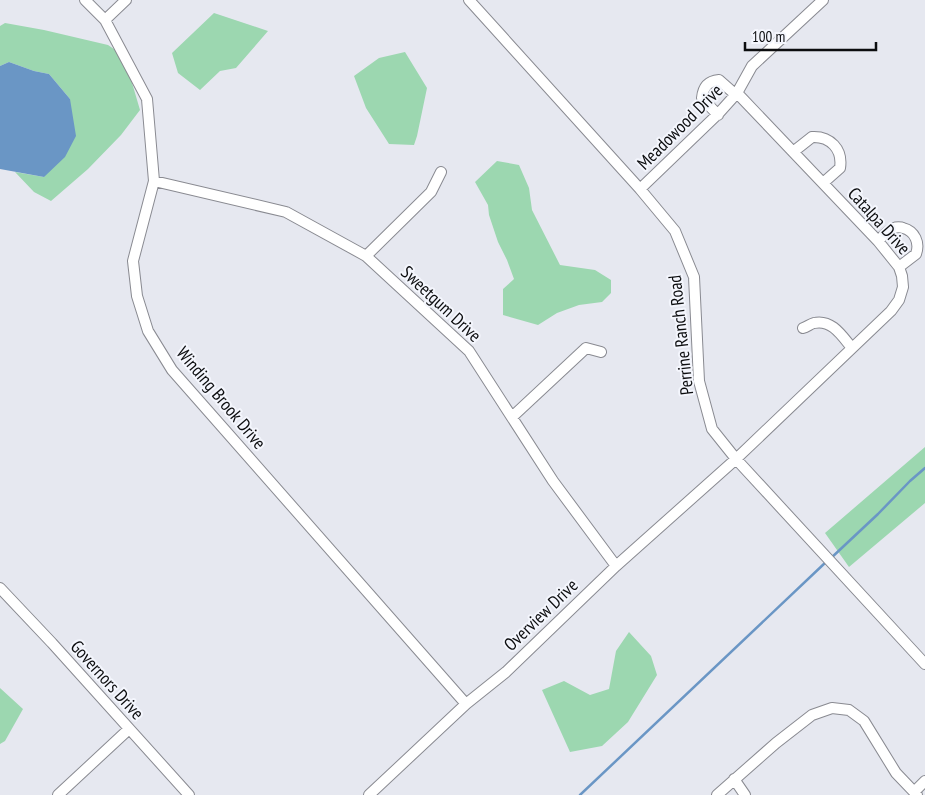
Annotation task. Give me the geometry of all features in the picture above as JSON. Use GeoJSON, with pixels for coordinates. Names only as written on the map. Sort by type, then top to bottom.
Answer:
{"type":"FeatureCollection","features":[{"type":"Feature","properties":{"kind":"street","name":"Winding Brook Drive"},"geometry":{"type":"LineString","coordinates":[[85,0],[105,20],[147,98],[154,181],[133,261],[137,296],[148,331],[172,370],[466,704]]}},
{"type":"Feature","properties":{"kind":"street"},"geometry":{"type":"LineString","coordinates":[[105,20],[126,0]]}},
{"type":"Feature","properties":{"kind":"street","name":"Perrine Ranch Road"},"geometry":{"type":"LineString","coordinates":[[469,0],[640,189],[674,231],[694,277],[699,381],[712,429],[736,458],[925,664]]}},
{"type":"Feature","properties":{"kind":"street","name":"Meadowood Drive"},"geometry":{"type":"LineString","coordinates":[[640,189],[718,115],[737,94],[752,66],[823,0]]}},
{"type":"Feature","properties":{"kind":"street","name":"Catalpa Drive"},"geometry":{"type":"LineString","coordinates":[[718,115],[702,98],[705,87],[713,80],[719,80],[737,94],[878,241],[899,267],[903,287],[891,311],[736,458]]}},
{"type":"Feature","properties":{"kind":"street"},"geometry":{"type":"LineString","coordinates":[[793,152],[812,136],[822,137],[835,146],[840,156],[840,168],[823,183]]}},
{"type":"Feature","properties":{"kind":"street"},"geometry":{"type":"LineString","coordinates":[[366,256],[431,192],[441,172]]}},
{"type":"Feature","properties":{"kind":"street","name":"Sweetgum Drive"},"geometry":{"type":"LineString","coordinates":[[154,181],[286,212],[366,256],[469,351],[553,482],[616,566]]}},
{"type":"Feature","properties":{"kind":"street"},"geometry":{"type":"LineString","coordinates":[[878,241],[894,228],[904,228],[913,234],[917,242],[916,254],[899,267]]}},
{"type":"Feature","properties":{"kind":"street"},"geometry":{"type":"LineString","coordinates":[[803,328],[814,323],[829,324],[839,332],[852,348]]}},
{"type":"Feature","properties":{"kind":"street"},"geometry":{"type":"LineString","coordinates":[[512,417],[586,348],[601,352]]}},
{"type":"Feature","properties":{"kind":"street","name":"Overview Drive"},"geometry":{"type":"LineString","coordinates":[[369,795],[466,704],[506,672],[616,566],[736,458]]}},
{"type":"Feature","properties":{"kind":"street","name":"Governors Drive"},"geometry":{"type":"LineString","coordinates":[[0,588],[189,795]]}},
{"type":"Feature","properties":{"kind":"street"},"geometry":{"type":"LineString","coordinates":[[717,795],[776,743],[812,716],[832,708],[849,710],[864,721],[896,774],[915,793],[925,782]]}},
{"type":"Feature","properties":{"kind":"street"},"geometry":{"type":"LineString","coordinates":[[58,795],[129,729]]}},
{"type":"Feature","properties":{"kind":"street"},"geometry":{"type":"LineString","coordinates":[[734,779],[745,795]]}},
{"type":"Feature","properties":{"kind":"green space"},"geometry":{"type":"Polygon","coordinates":[[[214,13],[268,31],[236,68],[220,71],[200,90],[178,73],[172,53],[214,13]]]}},
{"type":"Feature","properties":{"kind":"green space"},"geometry":{"type":"Polygon","coordinates":[[[5,23],[108,45],[127,58],[140,110],[121,135],[88,169],[51,201],[34,192],[15,172],[44,177],[70,99],[49,74],[9,62],[0,66],[0,26],[5,23]]]}},
{"type":"Feature","properties":{"kind":"green space"},"geometry":{"type":"Polygon","coordinates":[[[405,52],[427,88],[414,145],[389,144],[366,108],[354,76],[379,58],[405,52]]]}},
{"type":"Feature","properties":{"kind":"green space"},"geometry":{"type":"Polygon","coordinates":[[[497,161],[519,165],[529,188],[532,210],[560,265],[595,270],[611,280],[611,293],[602,302],[579,305],[557,313],[538,325],[503,315],[503,289],[514,279],[498,242],[489,215],[488,205],[475,182],[497,161]]]}},
{"type":"Feature","properties":{"kind":"green space"},"geometry":{"type":"Polygon","coordinates":[[[925,447],[925,503],[849,567],[825,533],[925,447]]]}},
{"type":"Feature","properties":{"kind":"green space"},"geometry":{"type":"Polygon","coordinates":[[[629,632],[651,656],[657,675],[628,722],[602,746],[570,752],[542,690],[564,681],[590,695],[609,689],[616,651],[629,632]]]}},
{"type":"Feature","properties":{"kind":"green space"},"geometry":{"type":"Polygon","coordinates":[[[0,688],[23,709],[5,741],[0,744],[0,688]]]}},
{"type":"Feature","properties":{"kind":"water"},"geometry":{"type":"Polygon","coordinates":[[[9,62],[49,74],[70,99],[76,136],[65,157],[44,177],[0,169],[0,66],[9,62]]]}},
{"type":"Feature","properties":{"kind":"waterway"},"geometry":{"type":"LineString","coordinates":[[830,559],[925,468]]}},
{"type":"Feature","properties":{"kind":"waterway"},"geometry":{"type":"LineString","coordinates":[[580,795],[826,562]]}}]}
